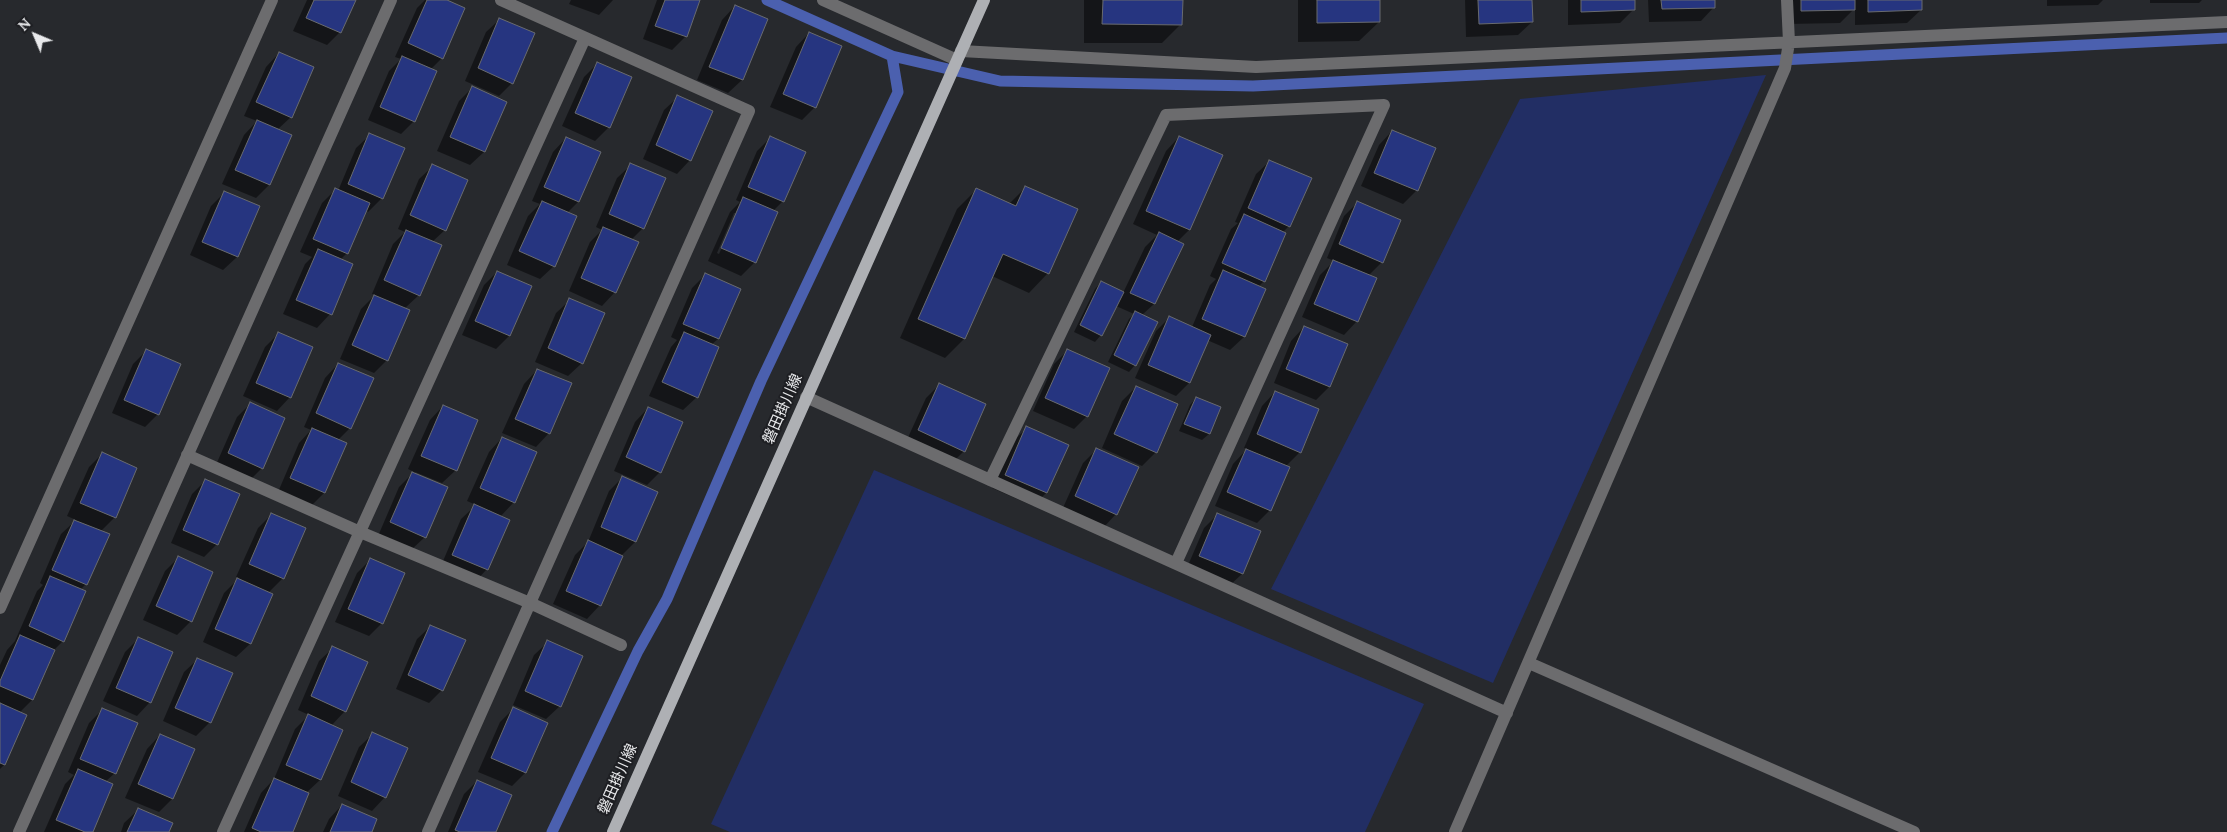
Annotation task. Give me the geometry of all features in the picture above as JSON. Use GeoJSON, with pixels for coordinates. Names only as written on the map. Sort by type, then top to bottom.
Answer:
{"type":"FeatureCollection","features":[{"type":"Feature","properties":{"kind":"main road","name":"磐田掛川線"},"geometry":{"type":"LineString","coordinates":[[613,832],[984,0]]}},
{"type":"Feature","properties":{"kind":"street"},"geometry":{"type":"LineString","coordinates":[[0,608],[272,0]]}},
{"type":"Feature","properties":{"kind":"street"},"geometry":{"type":"LineString","coordinates":[[19,832],[391,0]]}},
{"type":"Feature","properties":{"kind":"street"},"geometry":{"type":"LineString","coordinates":[[428,832],[749,111],[501,0]]}},
{"type":"Feature","properties":{"kind":"street"},"geometry":{"type":"LineString","coordinates":[[823,0],[959,56],[1256,67],[2227,22]]}},
{"type":"Feature","properties":{"kind":"street"},"geometry":{"type":"LineString","coordinates":[[1455,832],[1785,68],[1789,42],[1787,0]]}},
{"type":"Feature","properties":{"kind":"street"},"geometry":{"type":"LineString","coordinates":[[224,832],[585,38]]}},
{"type":"Feature","properties":{"kind":"street"},"geometry":{"type":"LineString","coordinates":[[990,480],[1166,115],[1384,105],[1176,564]]}},
{"type":"Feature","properties":{"kind":"street"},"geometry":{"type":"LineString","coordinates":[[806,397],[1507,713]]}},
{"type":"Feature","properties":{"kind":"street"},"geometry":{"type":"LineString","coordinates":[[188,455],[360,532],[530,603],[621,645]]}},
{"type":"Feature","properties":{"kind":"street"},"geometry":{"type":"LineString","coordinates":[[1529,662],[1914,832]]}},
{"type":"Feature","properties":{"kind":"shaded area"},"geometry":{"type":"Polygon","coordinates":[[[1766,75],[1493,683],[1271,589],[1520,99],[1766,75]]]}},
{"type":"Feature","properties":{"kind":"shaded area"},"geometry":{"type":"Polygon","coordinates":[[[874,470],[1424,704],[1365,832],[730,832],[711,824],[874,470]]]}},
{"type":"Feature","properties":{"kind":"building"},"geometry":{"type":"Polygon","coordinates":[[[314,0],[356,0],[341,33],[306,18],[314,0]]]}},
{"type":"Feature","properties":{"kind":"building"},"geometry":{"type":"Polygon","coordinates":[[[427,0],[447,0],[465,8],[443,59],[408,43],[427,0]]]}},
{"type":"Feature","properties":{"kind":"building"},"geometry":{"type":"Polygon","coordinates":[[[665,0],[700,0],[687,37],[655,26],[665,0]]]}},
{"type":"Feature","properties":{"kind":"building"},"geometry":{"type":"Polygon","coordinates":[[[1103,0],[1183,0],[1182,25],[1102,24],[1103,0]]]}},
{"type":"Feature","properties":{"kind":"building"},"geometry":{"type":"Polygon","coordinates":[[[1317,0],[1380,0],[1380,22],[1317,23],[1317,0]]]}},
{"type":"Feature","properties":{"kind":"building"},"geometry":{"type":"Polygon","coordinates":[[[1478,0],[1532,0],[1533,22],[1479,24],[1478,0]]]}},
{"type":"Feature","properties":{"kind":"building"},"geometry":{"type":"Polygon","coordinates":[[[1581,0],[1635,0],[1635,10],[1581,12],[1581,0]]]}},
{"type":"Feature","properties":{"kind":"building"},"geometry":{"type":"Polygon","coordinates":[[[1661,0],[1715,0],[1715,8],[1662,9],[1661,0]]]}},
{"type":"Feature","properties":{"kind":"building"},"geometry":{"type":"Polygon","coordinates":[[[1801,0],[1855,0],[1855,10],[1801,11],[1801,0]]]}},
{"type":"Feature","properties":{"kind":"building"},"geometry":{"type":"Polygon","coordinates":[[[1868,0],[1922,0],[1922,10],[1868,12],[1868,0]]]}},
{"type":"Feature","properties":{"kind":"building"},"geometry":{"type":"Polygon","coordinates":[[[735,5],[768,19],[743,80],[709,67],[735,5]]]}},
{"type":"Feature","properties":{"kind":"building"},"geometry":{"type":"Polygon","coordinates":[[[499,18],[535,33],[513,84],[478,68],[499,18]]]}},
{"type":"Feature","properties":{"kind":"building"},"geometry":{"type":"Polygon","coordinates":[[[809,32],[842,46],[816,108],[783,94],[809,32]]]}},
{"type":"Feature","properties":{"kind":"building"},"geometry":{"type":"Polygon","coordinates":[[[279,52],[314,67],[292,118],[256,102],[279,52]]]}},
{"type":"Feature","properties":{"kind":"building"},"geometry":{"type":"Polygon","coordinates":[[[402,56],[437,71],[415,122],[380,107],[402,56]]]}},
{"type":"Feature","properties":{"kind":"building"},"geometry":{"type":"Polygon","coordinates":[[[597,62],[632,77],[610,128],[575,113],[597,62]]]}},
{"type":"Feature","properties":{"kind":"building"},"geometry":{"type":"Polygon","coordinates":[[[472,86],[507,102],[485,152],[450,137],[472,86]]]}},
{"type":"Feature","properties":{"kind":"building"},"geometry":{"type":"Polygon","coordinates":[[[677,95],[713,111],[691,161],[656,145],[677,95]]]}},
{"type":"Feature","properties":{"kind":"building"},"geometry":{"type":"Polygon","coordinates":[[[257,120],[292,135],[270,185],[235,170],[257,120]]]}},
{"type":"Feature","properties":{"kind":"building"},"geometry":{"type":"Polygon","coordinates":[[[1392,130],[1436,148],[1418,191],[1374,173],[1392,130]]]}},
{"type":"Feature","properties":{"kind":"building"},"geometry":{"type":"Polygon","coordinates":[[[369,133],[405,148],[383,199],[348,184],[369,133]]]}},
{"type":"Feature","properties":{"kind":"building"},"geometry":{"type":"Polygon","coordinates":[[[770,136],[806,152],[784,202],[748,187],[770,136]]]}},
{"type":"Feature","properties":{"kind":"building"},"geometry":{"type":"Polygon","coordinates":[[[1179,136],[1223,155],[1190,230],[1146,211],[1179,136]]]}},
{"type":"Feature","properties":{"kind":"building"},"geometry":{"type":"Polygon","coordinates":[[[566,137],[601,152],[579,202],[544,187],[566,137]]]}},
{"type":"Feature","properties":{"kind":"building"},"geometry":{"type":"Polygon","coordinates":[[[1269,160],[1312,178],[1290,227],[1248,208],[1269,160]]]}},
{"type":"Feature","properties":{"kind":"building"},"geometry":{"type":"Polygon","coordinates":[[[630,163],[666,178],[644,229],[609,214],[630,163]]]}},
{"type":"Feature","properties":{"kind":"building"},"geometry":{"type":"Polygon","coordinates":[[[432,164],[468,180],[446,231],[410,215],[432,164]]]}},
{"type":"Feature","properties":{"kind":"building"},"geometry":{"type":"Polygon","coordinates":[[[1025,186],[1078,209],[1049,274],[1003,254],[965,339],[918,319],[976,188],[1016,206],[1025,186]]]}},
{"type":"Feature","properties":{"kind":"building"},"geometry":{"type":"Polygon","coordinates":[[[335,188],[370,203],[348,254],[313,239],[335,188]]]}},
{"type":"Feature","properties":{"kind":"building"},"geometry":{"type":"Polygon","coordinates":[[[224,191],[260,206],[238,257],[202,242],[224,191]]]}},
{"type":"Feature","properties":{"kind":"building"},"geometry":{"type":"Polygon","coordinates":[[[743,197],[778,212],[756,263],[721,248],[743,197]]]}},
{"type":"Feature","properties":{"kind":"building"},"geometry":{"type":"Polygon","coordinates":[[[542,201],[577,216],[555,267],[519,251],[542,201]]]}},
{"type":"Feature","properties":{"kind":"building"},"geometry":{"type":"Polygon","coordinates":[[[1357,201],[1401,220],[1383,263],[1339,244],[1357,201]]]}},
{"type":"Feature","properties":{"kind":"building"},"geometry":{"type":"Polygon","coordinates":[[[1244,214],[1286,233],[1265,282],[1222,263],[1244,214]]]}},
{"type":"Feature","properties":{"kind":"building"},"geometry":{"type":"Polygon","coordinates":[[[603,227],[639,242],[616,293],[581,278],[603,227]]]}},
{"type":"Feature","properties":{"kind":"building"},"geometry":{"type":"Polygon","coordinates":[[[406,230],[442,245],[420,296],[384,280],[406,230]]]}},
{"type":"Feature","properties":{"kind":"building"},"geometry":{"type":"Polygon","coordinates":[[[1159,232],[1184,244],[1155,304],[1130,293],[1159,232]]]}},
{"type":"Feature","properties":{"kind":"building"},"geometry":{"type":"Polygon","coordinates":[[[318,249],[353,264],[332,315],[296,300],[318,249]]]}},
{"type":"Feature","properties":{"kind":"building"},"geometry":{"type":"Polygon","coordinates":[[[1333,260],[1377,278],[1358,322],[1314,304],[1333,260]]]}},
{"type":"Feature","properties":{"kind":"building"},"geometry":{"type":"Polygon","coordinates":[[[1223,270],[1266,289],[1245,337],[1202,319],[1223,270]]]}},
{"type":"Feature","properties":{"kind":"building"},"geometry":{"type":"Polygon","coordinates":[[[497,271],[532,286],[510,336],[475,321],[497,271]]]}},
{"type":"Feature","properties":{"kind":"building"},"geometry":{"type":"Polygon","coordinates":[[[705,273],[741,289],[719,339],[683,324],[705,273]]]}},
{"type":"Feature","properties":{"kind":"building"},"geometry":{"type":"Polygon","coordinates":[[[1101,281],[1124,292],[1102,336],[1080,325],[1101,281]]]}},
{"type":"Feature","properties":{"kind":"building"},"geometry":{"type":"Polygon","coordinates":[[[374,295],[410,310],[388,361],[352,345],[374,295]]]}},
{"type":"Feature","properties":{"kind":"building"},"geometry":{"type":"Polygon","coordinates":[[[569,298],[605,313],[583,364],[548,348],[569,298]]]}},
{"type":"Feature","properties":{"kind":"building"},"geometry":{"type":"Polygon","coordinates":[[[1135,311],[1158,322],[1136,366],[1114,355],[1135,311]]]}},
{"type":"Feature","properties":{"kind":"building"},"geometry":{"type":"Polygon","coordinates":[[[1169,316],[1211,335],[1190,383],[1148,365],[1169,316]]]}},
{"type":"Feature","properties":{"kind":"building"},"geometry":{"type":"Polygon","coordinates":[[[1304,326],[1348,344],[1330,387],[1286,369],[1304,326]]]}},
{"type":"Feature","properties":{"kind":"building"},"geometry":{"type":"Polygon","coordinates":[[[278,332],[313,347],[291,398],[256,383],[278,332]]]}},
{"type":"Feature","properties":{"kind":"building"},"geometry":{"type":"Polygon","coordinates":[[[684,332],[719,347],[698,398],[662,382],[684,332]]]}},
{"type":"Feature","properties":{"kind":"building"},"geometry":{"type":"Polygon","coordinates":[[[146,349],[181,364],[159,415],[124,400],[146,349]]]}},
{"type":"Feature","properties":{"kind":"building"},"geometry":{"type":"Polygon","coordinates":[[[1067,349],[1110,368],[1088,417],[1045,398],[1067,349]]]}},
{"type":"Feature","properties":{"kind":"building"},"geometry":{"type":"Polygon","coordinates":[[[338,363],[374,378],[351,429],[316,413],[338,363]]]}},
{"type":"Feature","properties":{"kind":"building"},"geometry":{"type":"Polygon","coordinates":[[[537,369],[572,383],[550,434],[515,419],[537,369]]]}},
{"type":"Feature","properties":{"kind":"building"},"geometry":{"type":"Polygon","coordinates":[[[939,383],[986,404],[965,452],[918,430],[939,383]]]}},
{"type":"Feature","properties":{"kind":"building"},"geometry":{"type":"Polygon","coordinates":[[[1136,386],[1178,404],[1157,453],[1114,434],[1136,386]]]}},
{"type":"Feature","properties":{"kind":"building"},"geometry":{"type":"Polygon","coordinates":[[[1275,391],[1319,409],[1301,453],[1257,434],[1275,391]]]}},
{"type":"Feature","properties":{"kind":"building"},"geometry":{"type":"Polygon","coordinates":[[[1196,397],[1221,407],[1210,434],[1184,424],[1196,397]]]}},
{"type":"Feature","properties":{"kind":"building"},"geometry":{"type":"Polygon","coordinates":[[[250,402],[285,418],[263,469],[228,453],[250,402]]]}},
{"type":"Feature","properties":{"kind":"building"},"geometry":{"type":"Polygon","coordinates":[[[443,405],[478,420],[457,471],[421,456],[443,405]]]}},
{"type":"Feature","properties":{"kind":"building"},"geometry":{"type":"Polygon","coordinates":[[[648,407],[683,422],[661,473],[626,457],[648,407]]]}},
{"type":"Feature","properties":{"kind":"building"},"geometry":{"type":"Polygon","coordinates":[[[1026,426],[1069,445],[1047,493],[1005,475],[1026,426]]]}},
{"type":"Feature","properties":{"kind":"building"},"geometry":{"type":"Polygon","coordinates":[[[312,428],[347,443],[325,493],[290,478],[312,428]]]}},
{"type":"Feature","properties":{"kind":"building"},"geometry":{"type":"Polygon","coordinates":[[[502,437],[537,452],[515,503],[480,488],[502,437]]]}},
{"type":"Feature","properties":{"kind":"building"},"geometry":{"type":"Polygon","coordinates":[[[1096,448],[1139,467],[1117,515],[1075,496],[1096,448]]]}},
{"type":"Feature","properties":{"kind":"building"},"geometry":{"type":"Polygon","coordinates":[[[1246,449],[1290,467],[1271,511],[1227,492],[1246,449]]]}},
{"type":"Feature","properties":{"kind":"building"},"geometry":{"type":"Polygon","coordinates":[[[102,452],[137,468],[116,518],[80,503],[102,452]]]}},
{"type":"Feature","properties":{"kind":"building"},"geometry":{"type":"Polygon","coordinates":[[[412,472],[448,487],[426,538],[390,522],[412,472]]]}},
{"type":"Feature","properties":{"kind":"building"},"geometry":{"type":"Polygon","coordinates":[[[622,476],[658,492],[636,542],[601,527],[622,476]]]}},
{"type":"Feature","properties":{"kind":"building"},"geometry":{"type":"Polygon","coordinates":[[[205,479],[240,494],[218,545],[183,530],[205,479]]]}},
{"type":"Feature","properties":{"kind":"building"},"geometry":{"type":"Polygon","coordinates":[[[474,504],[510,520],[488,570],[452,555],[474,504]]]}},
{"type":"Feature","properties":{"kind":"building"},"geometry":{"type":"Polygon","coordinates":[[[271,513],[306,528],[284,579],[249,564],[271,513]]]}},
{"type":"Feature","properties":{"kind":"building"},"geometry":{"type":"Polygon","coordinates":[[[1217,513],[1261,531],[1243,574],[1199,556],[1217,513]]]}},
{"type":"Feature","properties":{"kind":"building"},"geometry":{"type":"Polygon","coordinates":[[[74,520],[110,534],[87,585],[52,570],[74,520]]]}},
{"type":"Feature","properties":{"kind":"building"},"geometry":{"type":"Polygon","coordinates":[[[588,540],[623,556],[601,606],[566,591],[588,540]]]}},
{"type":"Feature","properties":{"kind":"building"},"geometry":{"type":"Polygon","coordinates":[[[178,556],[213,572],[192,622],[156,606],[178,556]]]}},
{"type":"Feature","properties":{"kind":"building"},"geometry":{"type":"Polygon","coordinates":[[[370,558],[405,573],[383,624],[348,609],[370,558]]]}},
{"type":"Feature","properties":{"kind":"building"},"geometry":{"type":"Polygon","coordinates":[[[50,576],[86,591],[64,642],[29,626],[50,576]]]}},
{"type":"Feature","properties":{"kind":"building"},"geometry":{"type":"Polygon","coordinates":[[[237,578],[273,594],[251,644],[215,629],[237,578]]]}},
{"type":"Feature","properties":{"kind":"building"},"geometry":{"type":"Polygon","coordinates":[[[430,625],[466,640],[443,691],[408,675],[430,625]]]}},
{"type":"Feature","properties":{"kind":"building"},"geometry":{"type":"Polygon","coordinates":[[[20,635],[55,650],[33,700],[0,686],[0,681],[20,635]]]}},
{"type":"Feature","properties":{"kind":"building"},"geometry":{"type":"Polygon","coordinates":[[[138,637],[173,652],[151,703],[116,688],[138,637]]]}},
{"type":"Feature","properties":{"kind":"building"},"geometry":{"type":"Polygon","coordinates":[[[547,640],[583,656],[561,707],[525,691],[547,640]]]}},
{"type":"Feature","properties":{"kind":"building"},"geometry":{"type":"Polygon","coordinates":[[[332,646],[368,662],[346,712],[311,696],[332,646]]]}},
{"type":"Feature","properties":{"kind":"building"},"geometry":{"type":"Polygon","coordinates":[[[197,658],[233,673],[211,723],[175,708],[197,658]]]}},
{"type":"Feature","properties":{"kind":"building"},"geometry":{"type":"Polygon","coordinates":[[[0,703],[27,715],[5,765],[0,763],[0,703]]]}},
{"type":"Feature","properties":{"kind":"building"},"geometry":{"type":"Polygon","coordinates":[[[513,707],[548,723],[526,773],[491,758],[513,707]]]}},
{"type":"Feature","properties":{"kind":"building"},"geometry":{"type":"Polygon","coordinates":[[[102,708],[138,723],[116,774],[80,759],[102,708]]]}},
{"type":"Feature","properties":{"kind":"building"},"geometry":{"type":"Polygon","coordinates":[[[308,714],[343,730],[321,780],[286,765],[308,714]]]}},
{"type":"Feature","properties":{"kind":"building"},"geometry":{"type":"Polygon","coordinates":[[[372,732],[408,748],[386,798],[351,782],[372,732]]]}},
{"type":"Feature","properties":{"kind":"building"},"geometry":{"type":"Polygon","coordinates":[[[160,734],[195,749],[173,799],[138,784],[160,734]]]}},
{"type":"Feature","properties":{"kind":"building"},"geometry":{"type":"Polygon","coordinates":[[[78,769],[113,784],[93,832],[85,832],[56,820],[78,769]]]}},
{"type":"Feature","properties":{"kind":"building"},"geometry":{"type":"Polygon","coordinates":[[[274,778],[309,793],[293,832],[261,832],[252,828],[274,778]]]}},
{"type":"Feature","properties":{"kind":"building"},"geometry":{"type":"Polygon","coordinates":[[[477,780],[512,795],[496,832],[460,832],[455,830],[477,780]]]}},
{"type":"Feature","properties":{"kind":"building"},"geometry":{"type":"Polygon","coordinates":[[[342,804],[377,819],[372,832],[330,832],[342,804]]]}},
{"type":"Feature","properties":{"kind":"building"},"geometry":{"type":"Polygon","coordinates":[[[138,808],[173,823],[169,832],[127,832],[138,808]]]}},
{"type":"Feature","properties":{"kind":"waterway"},"geometry":{"type":"LineString","coordinates":[[767,0],[892,56],[1000,81],[1253,86],[2227,38]]}},
{"type":"Feature","properties":{"kind":"waterway"},"geometry":{"type":"LineString","coordinates":[[552,832],[638,651],[667,599],[761,381],[898,92],[892,56]]}}]}
